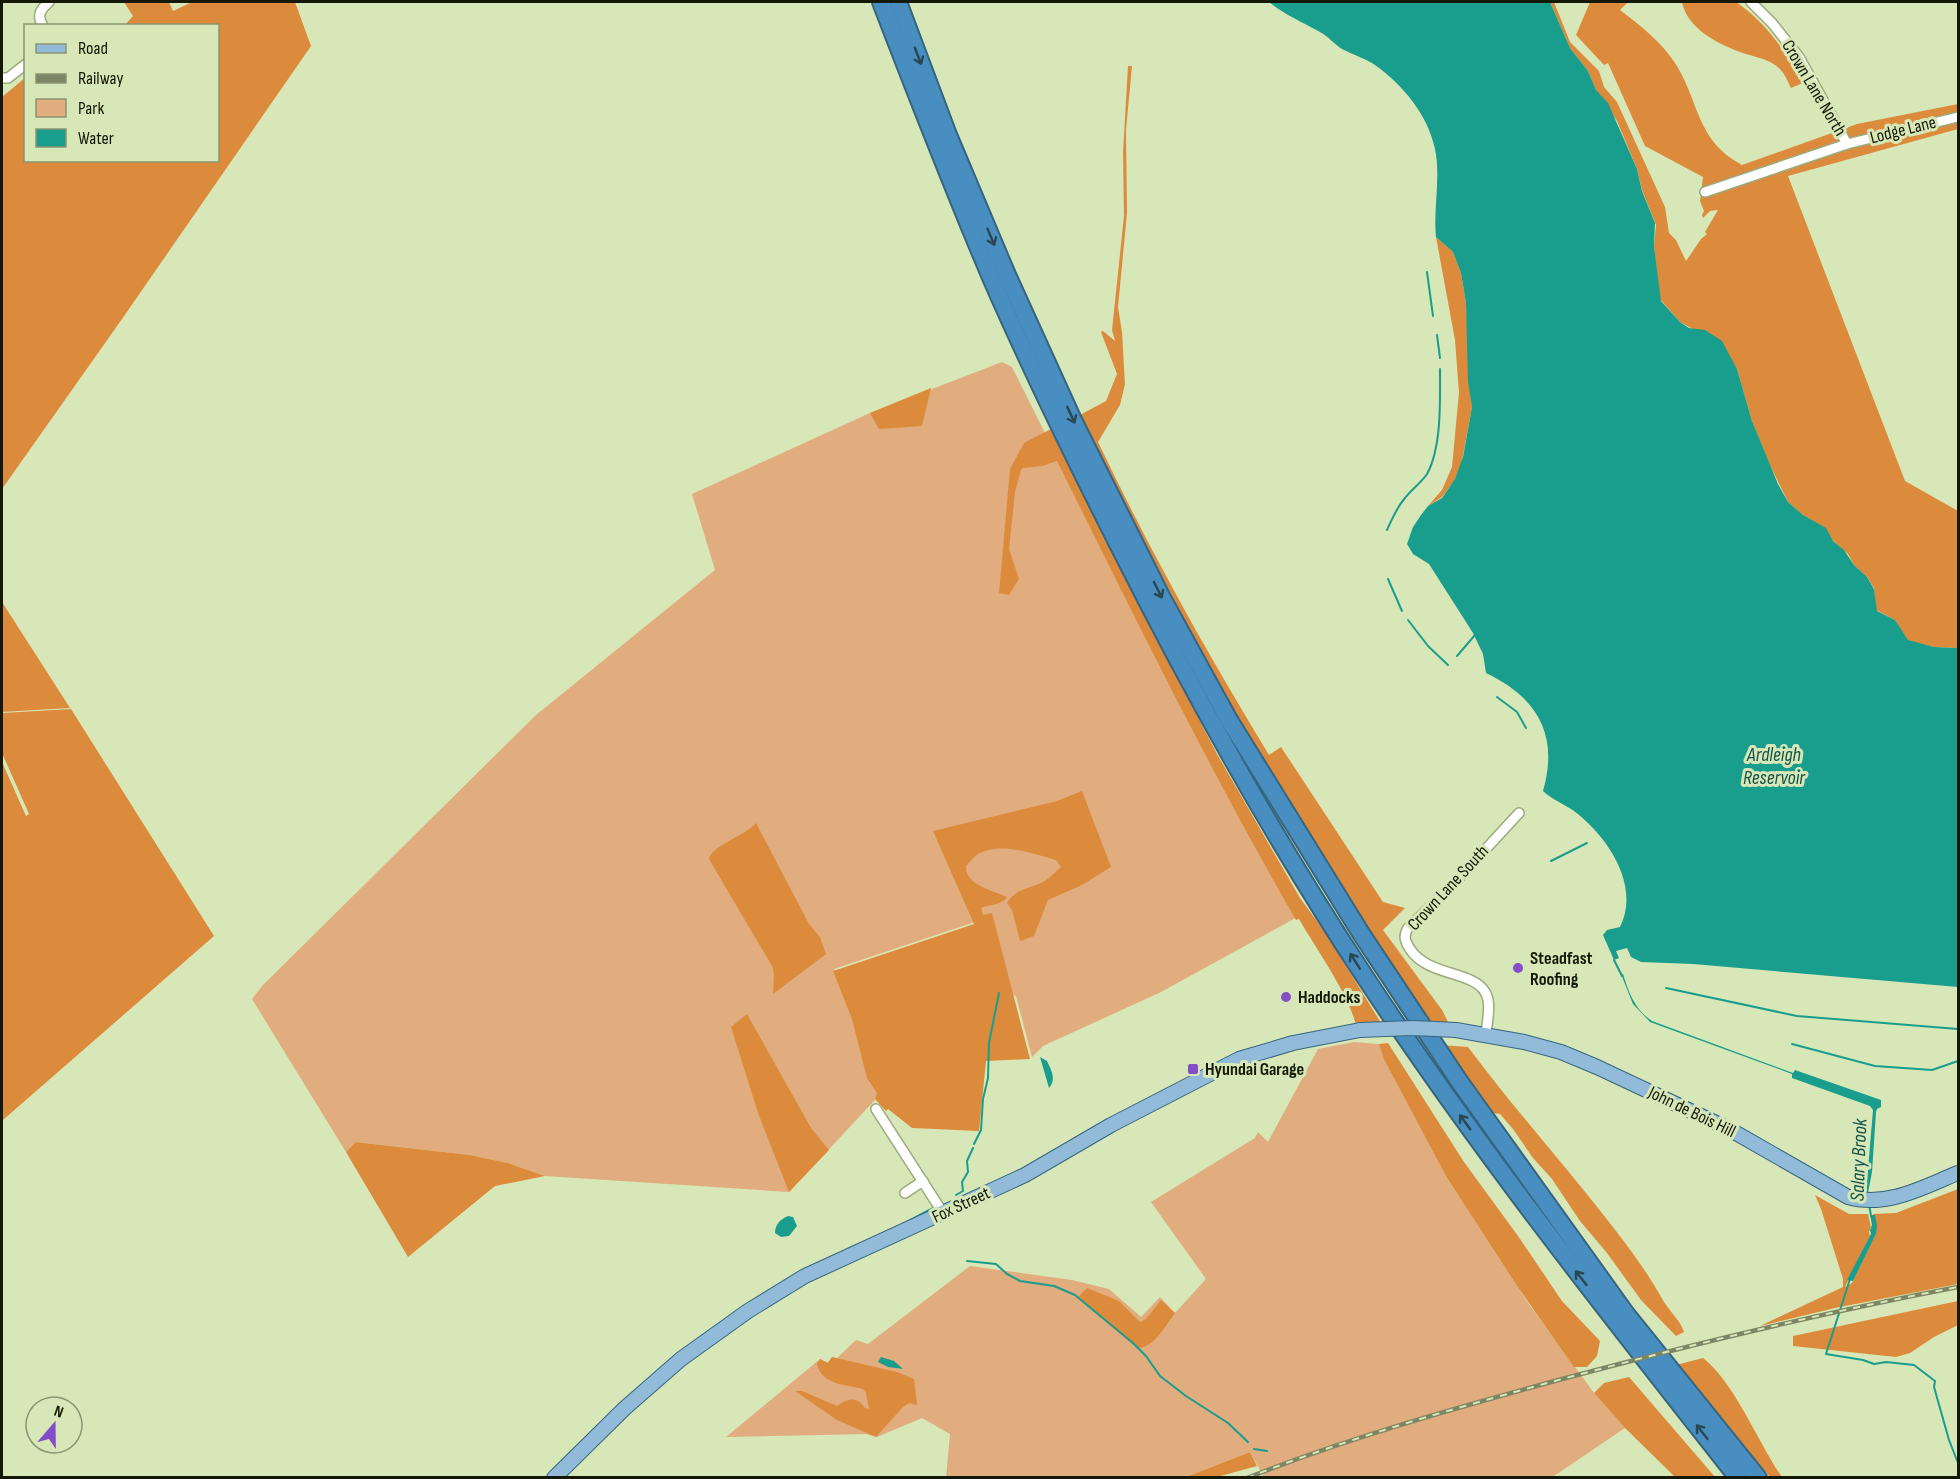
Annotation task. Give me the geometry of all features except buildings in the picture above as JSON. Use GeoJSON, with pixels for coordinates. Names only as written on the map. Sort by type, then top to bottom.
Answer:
{"type":"FeatureCollection","features":[{"type":"Feature","properties":{"kind":"highway"},"geometry":{"type":"LineString","coordinates":[[881,2],[988,269],[1056,419],[1157,620],[1279,840],[1365,977],[1446,1096],[1570,1264],[1738,1478]]}},
{"type":"Feature","properties":{"kind":"highway"},"geometry":{"type":"LineString","coordinates":[[898,2],[948,135],[1007,275],[1072,418],[1162,598],[1229,720],[1362,935],[1459,1081],[1626,1314],[1758,1478]]}},
{"type":"Feature","properties":{"kind":"main road","name":"John de Bois Hill"},"geometry":{"type":"LineString","coordinates":[[1413,1028],[1486,1034],[1543,1047],[1597,1067],[1729,1129],[1848,1197],[1862,1201],[1893,1198],[1959,1173]]}},
{"type":"Feature","properties":{"kind":"main road","name":"Fox Street"},"geometry":{"type":"LineString","coordinates":[[555,1477],[665,1372],[697,1346],[789,1284],[939,1207],[1024,1174],[1111,1125],[1239,1059],[1293,1043],[1360,1030],[1413,1028]]}},
{"type":"Feature","properties":{"kind":"street"},"geometry":{"type":"LineString","coordinates":[[41,24],[39,14],[49,2]]}},
{"type":"Feature","properties":{"kind":"street","name":"Crown Lane North"},"geometry":{"type":"LineString","coordinates":[[1705,192],[1847,144],[1798,57],[1772,23],[1751,2]]}},
{"type":"Feature","properties":{"kind":"street"},"geometry":{"type":"LineString","coordinates":[[2,78],[8,78],[24,66]]}},
{"type":"Feature","properties":{"kind":"street","name":"Lodge Lane"},"geometry":{"type":"LineString","coordinates":[[1847,144],[1959,117]]}},
{"type":"Feature","properties":{"kind":"street","name":"Crown Lane South"},"geometry":{"type":"LineString","coordinates":[[1486,1034],[1488,1003],[1485,992],[1478,984],[1425,964],[1415,957],[1404,939],[1404,934],[1519,813]]}},
{"type":"Feature","properties":{"kind":"street"},"geometry":{"type":"LineString","coordinates":[[876,1109],[939,1207]]}},
{"type":"Feature","properties":{"kind":"street"},"geometry":{"type":"LineString","coordinates":[[905,1193],[923,1181]]}},
{"type":"Feature","properties":{"kind":"green space"},"geometry":{"type":"Polygon","coordinates":[[[1002,362],[1012,367],[1085,513],[1301,915],[1161,992],[1043,1046],[1032,1057],[1016,996],[998,991],[975,922],[834,969],[878,1091],[875,1100],[789,1192],[545,1176],[508,1163],[470,1155],[357,1142],[346,1152],[252,999],[263,985],[536,715],[715,570],[692,494],[870,413],[1002,362]]]}},
{"type":"Feature","properties":{"kind":"green space"},"geometry":{"type":"Polygon","coordinates":[[[1354,1042],[1379,1044],[1447,1178],[1526,1300],[1594,1393],[1625,1428],[1551,1478],[1264,1477],[1250,1452],[1186,1477],[946,1478],[950,1434],[922,1418],[877,1437],[866,1434],[726,1437],[820,1359],[827,1363],[832,1357],[836,1359],[856,1340],[868,1344],[970,1266],[1072,1280],[1109,1289],[1141,1317],[1160,1297],[1175,1313],[1206,1279],[1151,1202],[1255,1138],[1258,1132],[1268,1142],[1318,1049],[1354,1042]]]}},
{"type":"Feature","properties":{"kind":"shaded area"},"geometry":{"type":"Polygon","coordinates":[[[124,2],[169,2],[173,11],[192,2],[295,2],[311,46],[2,489],[2,97],[24,79],[24,162],[219,162],[219,24],[126,24],[133,16],[124,2]]]}},
{"type":"Feature","properties":{"kind":"shaded area"},"geometry":{"type":"Polygon","coordinates":[[[1550,2],[1554,2],[1570,42],[1599,71],[1604,87],[1617,102],[1665,207],[1669,233],[1676,240],[1686,261],[1707,234],[1705,232],[1718,210],[1710,211],[1703,218],[1704,211],[1700,201],[1703,177],[1645,146],[1608,63],[1604,65],[1576,35],[1590,2],[1628,2],[1620,10],[1651,35],[1671,57],[1685,80],[1708,133],[1716,145],[1742,165],[1857,124],[1958,104],[1958,129],[1788,176],[1905,481],[1958,511],[1958,648],[1934,647],[1906,639],[1895,620],[1876,610],[1874,588],[1867,577],[1854,565],[1848,554],[1829,537],[1826,529],[1803,515],[1788,502],[1752,421],[1737,369],[1730,358],[1693,329],[1680,322],[1660,299],[1654,246],[1656,225],[1642,190],[1637,169],[1617,121],[1596,90],[1588,71],[1570,48],[1550,2]]]}},
{"type":"Feature","properties":{"kind":"shaded area"},"geometry":{"type":"Polygon","coordinates":[[[1682,2],[1736,2],[1766,28],[1805,82],[1791,88],[1783,73],[1775,65],[1712,39],[1690,20],[1682,2]]]}},
{"type":"Feature","properties":{"kind":"shaded area"},"geometry":{"type":"Polygon","coordinates":[[[1128,66],[1132,66],[1126,130],[1127,213],[1118,307],[1125,384],[1120,405],[1098,442],[1179,600],[1269,755],[1281,747],[1383,902],[1405,908],[1383,930],[1442,1010],[1449,1024],[1418,1022],[1245,739],[1080,415],[1106,401],[1117,374],[1101,332],[1103,331],[1115,341],[1112,330],[1124,216],[1123,153],[1128,66]]]}},
{"type":"Feature","properties":{"kind":"shaded area"},"geometry":{"type":"Polygon","coordinates":[[[1436,237],[1453,252],[1461,273],[1466,303],[1472,407],[1461,466],[1454,481],[1442,497],[1428,506],[1442,490],[1452,467],[1459,392],[1455,340],[1436,237]]]}},
{"type":"Feature","properties":{"kind":"shaded area"},"geometry":{"type":"Polygon","coordinates":[[[931,388],[922,426],[879,429],[870,413],[931,388]]]}},
{"type":"Feature","properties":{"kind":"shaded area"},"geometry":{"type":"Polygon","coordinates":[[[1051,429],[1101,532],[1217,754],[1300,898],[1327,935],[1381,1023],[1356,1026],[1340,986],[1299,919],[1296,920],[1203,750],[1057,461],[1021,470],[1015,492],[1009,549],[1019,579],[1009,595],[999,593],[1010,469],[1024,443],[1051,429]]]}},
{"type":"Feature","properties":{"kind":"shaded area"},"geometry":{"type":"Polygon","coordinates":[[[2,602],[70,708],[2,712],[2,602]]]}},
{"type":"Feature","properties":{"kind":"shaded area"},"geometry":{"type":"Polygon","coordinates":[[[71,709],[214,936],[3,1120],[2,762],[26,816],[29,814],[2,753],[2,713],[71,709]]]}},
{"type":"Feature","properties":{"kind":"shaded area"},"geometry":{"type":"Polygon","coordinates":[[[1082,791],[1111,867],[1082,885],[1048,900],[1034,936],[1020,941],[1012,910],[1007,903],[1018,892],[1041,883],[1051,876],[1061,867],[1056,860],[1018,850],[998,849],[978,854],[966,866],[967,873],[975,882],[1007,897],[998,903],[981,908],[983,915],[992,913],[1030,1059],[986,1061],[979,1131],[912,1128],[888,1109],[886,1111],[875,1099],[877,1093],[867,1078],[852,1019],[833,971],[974,924],[933,831],[1057,801],[1082,791]]]}},
{"type":"Feature","properties":{"kind":"shaded area"},"geometry":{"type":"Polygon","coordinates":[[[756,823],[809,924],[820,937],[826,954],[773,994],[772,966],[709,859],[716,849],[756,823]]]}},
{"type":"Feature","properties":{"kind":"shaded area"},"geometry":{"type":"Polygon","coordinates":[[[747,1014],[811,1128],[829,1150],[789,1192],[758,1113],[731,1027],[747,1014]]]}},
{"type":"Feature","properties":{"kind":"shaded area"},"geometry":{"type":"Polygon","coordinates":[[[1388,1043],[1464,1162],[1562,1301],[1600,1341],[1597,1356],[1587,1367],[1574,1367],[1517,1286],[1447,1178],[1384,1059],[1379,1044],[1388,1043]]]}},
{"type":"Feature","properties":{"kind":"shaded area"},"geometry":{"type":"Polygon","coordinates":[[[1440,1045],[1468,1047],[1624,1242],[1684,1332],[1676,1336],[1641,1300],[1513,1129],[1500,1114],[1492,1113],[1440,1045]]]}},
{"type":"Feature","properties":{"kind":"shaded area"},"geometry":{"type":"Polygon","coordinates":[[[356,1142],[470,1155],[508,1163],[545,1176],[495,1186],[408,1257],[346,1152],[356,1142]]]}},
{"type":"Feature","properties":{"kind":"shaded area"},"geometry":{"type":"Polygon","coordinates":[[[1958,1189],[1958,1284],[1835,1308],[1760,1326],[1843,1287],[1843,1279],[1815,1195],[1849,1214],[1868,1214],[1871,1227],[1870,1236],[1845,1287],[1852,1283],[1875,1236],[1873,1214],[1896,1213],[1958,1189]]]}},
{"type":"Feature","properties":{"kind":"shaded area"},"geometry":{"type":"Polygon","coordinates":[[[1087,1288],[1119,1301],[1140,1322],[1146,1319],[1161,1300],[1175,1313],[1155,1340],[1138,1348],[1078,1297],[1087,1288]]]}},
{"type":"Feature","properties":{"kind":"shaded area"},"geometry":{"type":"Polygon","coordinates":[[[1958,1301],[1958,1325],[1910,1353],[1896,1357],[1793,1346],[1793,1336],[1958,1301]]]}},
{"type":"Feature","properties":{"kind":"shaded area"},"geometry":{"type":"Polygon","coordinates":[[[832,1357],[897,1372],[914,1379],[917,1405],[909,1403],[903,1407],[876,1437],[837,1420],[795,1391],[802,1391],[837,1406],[845,1401],[856,1400],[869,1409],[863,1389],[836,1383],[820,1371],[817,1364],[820,1359],[828,1363],[832,1357]]]}},
{"type":"Feature","properties":{"kind":"shaded area"},"geometry":{"type":"Polygon","coordinates":[[[1703,1358],[1715,1369],[1736,1398],[1782,1477],[1770,1477],[1676,1365],[1703,1358]]]}},
{"type":"Feature","properties":{"kind":"shaded area"},"geometry":{"type":"Polygon","coordinates":[[[1629,1377],[1715,1477],[1675,1477],[1625,1428],[1594,1393],[1604,1383],[1629,1377]]]}},
{"type":"Feature","properties":{"kind":"shaded area"},"geometry":{"type":"Polygon","coordinates":[[[1250,1452],[1257,1466],[1217,1477],[1186,1477],[1250,1452]]]}},
{"type":"Feature","properties":{"kind":"water","name":"Ardleigh Reservoir"},"geometry":{"type":"Polygon","coordinates":[[[1269,2],[1550,2],[1570,48],[1588,71],[1596,90],[1608,103],[1637,169],[1642,191],[1655,223],[1654,246],[1661,301],[1680,322],[1689,328],[1705,330],[1722,341],[1737,369],[1752,421],[1778,484],[1788,502],[1803,515],[1826,528],[1833,541],[1844,550],[1854,565],[1867,577],[1874,589],[1877,611],[1895,620],[1908,640],[1934,647],[1958,648],[1958,987],[1693,964],[1641,962],[1631,957],[1627,948],[1616,951],[1619,958],[1614,960],[1603,935],[1607,930],[1620,927],[1625,911],[1626,895],[1617,863],[1609,848],[1586,821],[1543,791],[1548,752],[1546,736],[1540,720],[1519,694],[1486,673],[1483,654],[1473,633],[1429,564],[1413,554],[1407,544],[1413,527],[1421,515],[1428,506],[1442,498],[1455,479],[1463,457],[1472,407],[1468,382],[1466,303],[1461,273],[1453,252],[1436,237],[1437,160],[1432,136],[1413,102],[1385,73],[1371,63],[1342,49],[1323,34],[1287,15],[1269,2]]]}},
{"type":"Feature","properties":{"kind":"water"},"geometry":{"type":"Polygon","coordinates":[[[1621,974],[1637,1006],[1652,1021],[1793,1073],[1795,1070],[1881,1100],[1881,1107],[1876,1112],[1872,1172],[1868,1193],[1866,1193],[1873,1110],[1870,1106],[1792,1078],[1792,1074],[1650,1022],[1633,1004],[1621,974]]]}},
{"type":"Feature","properties":{"kind":"water"},"geometry":{"type":"Polygon","coordinates":[[[1040,1057],[1047,1061],[1052,1074],[1053,1081],[1049,1088],[1040,1057]]]}},
{"type":"Feature","properties":{"kind":"water"},"geometry":{"type":"Polygon","coordinates":[[[1870,1215],[1875,1215],[1876,1234],[1853,1281],[1847,1280],[1871,1234],[1870,1215]]]}},
{"type":"Feature","properties":{"kind":"water"},"geometry":{"type":"Polygon","coordinates":[[[788,1216],[793,1217],[797,1226],[789,1236],[781,1237],[775,1233],[777,1224],[788,1216]]]}},
{"type":"Feature","properties":{"kind":"water"},"geometry":{"type":"Polygon","coordinates":[[[881,1357],[894,1361],[903,1369],[888,1367],[878,1362],[881,1357]]]}},
{"type":"Feature","properties":{"kind":"waterway"},"geometry":{"type":"LineString","coordinates":[[1427,272],[1433,316]]}},
{"type":"Feature","properties":{"kind":"waterway"},"geometry":{"type":"LineString","coordinates":[[1437,335],[1440,358]]}},
{"type":"Feature","properties":{"kind":"waterway"},"geometry":{"type":"LineString","coordinates":[[1387,530],[1400,505],[1425,477],[1432,463],[1438,437],[1440,369]]}},
{"type":"Feature","properties":{"kind":"waterway"},"geometry":{"type":"LineString","coordinates":[[1388,579],[1402,611]]}},
{"type":"Feature","properties":{"kind":"waterway"},"geometry":{"type":"LineString","coordinates":[[1408,620],[1428,646],[1448,665]]}},
{"type":"Feature","properties":{"kind":"waterway"},"geometry":{"type":"LineString","coordinates":[[1457,656],[1475,635]]}},
{"type":"Feature","properties":{"kind":"waterway"},"geometry":{"type":"LineString","coordinates":[[1497,697],[1517,712],[1526,728]]}},
{"type":"Feature","properties":{"kind":"waterway"},"geometry":{"type":"LineString","coordinates":[[1551,861],[1587,843]]}},
{"type":"Feature","properties":{"kind":"waterway","name":"Salary Brook"},"geometry":{"type":"LineString","coordinates":[[1614,960],[1622,976]]}},
{"type":"Feature","properties":{"kind":"waterway"},"geometry":{"type":"LineString","coordinates":[[1666,988],[1797,1016],[1958,1029]]}},
{"type":"Feature","properties":{"kind":"waterway"},"geometry":{"type":"LineString","coordinates":[[974,1144],[981,1130],[983,1099],[988,1078],[989,1043],[999,993]]}},
{"type":"Feature","properties":{"kind":"waterway"},"geometry":{"type":"LineString","coordinates":[[1792,1044],[1875,1066],[1932,1070],[1958,1061]]}},
{"type":"Feature","properties":{"kind":"waterway"},"geometry":{"type":"LineString","coordinates":[[956,1195],[963,1191],[962,1182],[968,1172],[967,1161],[973,1148]]}},
{"type":"Feature","properties":{"kind":"waterway","name":"Salary Brook"},"geometry":{"type":"LineString","coordinates":[[1869,1204],[1871,1216]]}},
{"type":"Feature","properties":{"kind":"waterway"},"geometry":{"type":"LineString","coordinates":[[903,1224],[935,1207]]}},
{"type":"Feature","properties":{"kind":"waterway"},"geometry":{"type":"LineString","coordinates":[[846,1250],[854,1246]]}},
{"type":"Feature","properties":{"kind":"waterway"},"geometry":{"type":"LineString","coordinates":[[967,1261],[996,1264],[1007,1274],[1020,1281],[1054,1286],[1075,1295],[1134,1344],[1160,1376],[1228,1423],[1248,1442]]}},
{"type":"Feature","properties":{"kind":"waterway","name":"Salary Brook"},"geometry":{"type":"LineString","coordinates":[[1850,1279],[1826,1354],[1874,1364],[1886,1362],[1914,1365],[1935,1381],[1934,1387],[1958,1463]]}},
{"type":"Feature","properties":{"kind":"waterway"},"geometry":{"type":"LineString","coordinates":[[1254,1449],[1267,1451]]}},
{"type":"Feature","properties":{"kind":"railway"},"geometry":{"type":"LineString","coordinates":[[1247,1478],[1359,1438],[1551,1382],[1753,1331],[1958,1287]]}},
{"type":"Feature","properties":{"kind":"place","name":"Steadfast Roofing"},"geometry":{"type":"Point","coordinates":[1518,968]}},
{"type":"Feature","properties":{"kind":"place","name":"Haddocks"},"geometry":{"type":"Point","coordinates":[1286,997]}},
{"type":"Feature","properties":{"kind":"place","name":"Hyundai Garage"},"geometry":{"type":"Point","coordinates":[1193,1069]}}]}
